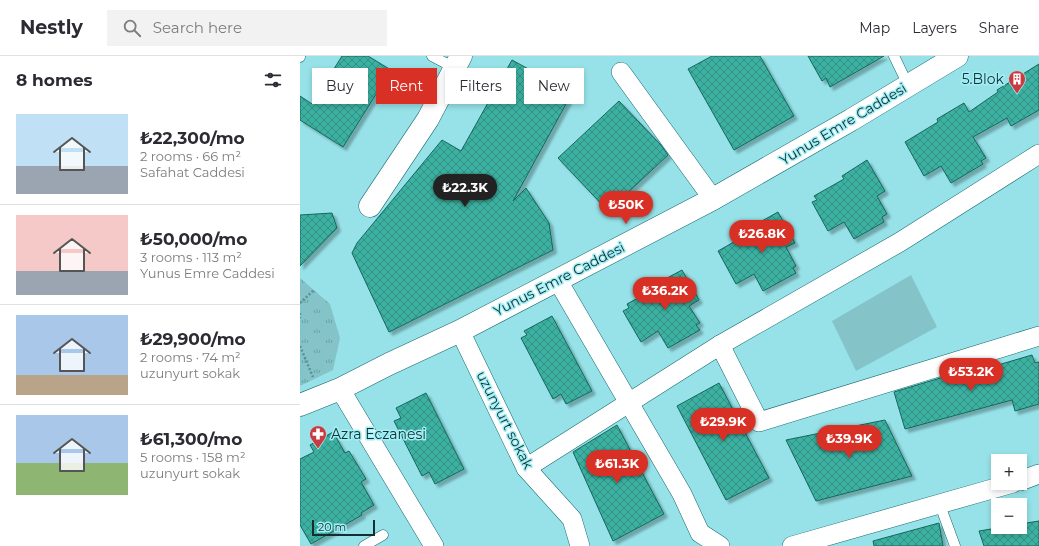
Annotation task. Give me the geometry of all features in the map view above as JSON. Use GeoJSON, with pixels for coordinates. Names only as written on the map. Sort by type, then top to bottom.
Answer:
{"type":"FeatureCollection","features":[{"type":"Feature","properties":{"kind":"street","name":"Yunus Emre Caddesi"},"geometry":{"type":"LineString","coordinates":[[300,405],[340,389],[460,331],[713,199],[957,56]]}},
{"type":"Feature","properties":{"kind":"street"},"geometry":{"type":"LineString","coordinates":[[370,206],[428,119],[458,62]]}},
{"type":"Feature","properties":{"kind":"street"},"geometry":{"type":"LineString","coordinates":[[621,72],[713,199]]}},
{"type":"Feature","properties":{"kind":"street"},"geometry":{"type":"LineString","coordinates":[[526,468],[720,345],[900,242],[1039,154]]}},
{"type":"Feature","properties":{"kind":"street"},"geometry":{"type":"LineString","coordinates":[[558,280],[628,404],[682,494],[700,533],[720,546]]}},
{"type":"Feature","properties":{"kind":"street","name":"uzunyurt sokak"},"geometry":{"type":"LineString","coordinates":[[460,331],[526,468],[572,520],[580,546]]}},
{"type":"Feature","properties":{"kind":"street"},"geometry":{"type":"LineString","coordinates":[[720,345],[759,422],[1039,336]]}},
{"type":"Feature","properties":{"kind":"street"},"geometry":{"type":"LineString","coordinates":[[340,389],[434,546]]}},
{"type":"Feature","properties":{"kind":"street"},"geometry":{"type":"LineString","coordinates":[[792,546],[827,541],[940,504],[991,489]]}},
{"type":"Feature","properties":{"kind":"lane"},"geometry":{"type":"LineString","coordinates":[[432,56],[458,62]]}},
{"type":"Feature","properties":{"kind":"lane"},"geometry":{"type":"LineString","coordinates":[[894,56],[908,85]]}},
{"type":"Feature","properties":{"kind":"lane"},"geometry":{"type":"LineString","coordinates":[[940,504],[955,546]]}},
{"type":"Feature","properties":{"kind":"lane"},"geometry":{"type":"LineString","coordinates":[[364,546],[383,535]]}},
{"type":"Feature","properties":{"kind":"path"},"geometry":{"type":"LineString","coordinates":[[300,304],[314,290]]}},
{"type":"Feature","properties":{"kind":"path"},"geometry":{"type":"LineString","coordinates":[[300,313],[300,318]]}},
{"type":"Feature","properties":{"kind":"path"},"geometry":{"type":"LineString","coordinates":[[300,346],[315,380]]}},
{"type":"Feature","properties":{"kind":"green space"},"geometry":{"type":"Polygon","coordinates":[[[911,275],[937,327],[856,371],[832,321],[911,275]]]}},
{"type":"Feature","properties":{"kind":"green space"},"geometry":{"type":"Polygon","coordinates":[[[300,278],[330,304],[340,338],[333,370],[300,386],[300,278]]]}},
{"type":"Feature","properties":{"kind":"building"},"geometry":{"type":"Polygon","coordinates":[[[342,56],[368,56],[388,68],[376,68],[376,94],[343,147],[300,120],[300,96],[312,104],[368,104],[368,68],[334,68],[342,56]]]}},
{"type":"Feature","properties":{"kind":"building"},"geometry":{"type":"Polygon","coordinates":[[[712,56],[760,56],[794,116],[734,150],[688,69],[712,56]]]}},
{"type":"Feature","properties":{"kind":"building"},"geometry":{"type":"Polygon","coordinates":[[[808,56],[884,56],[830,87],[826,78],[822,81],[808,56]]]}},
{"type":"Feature","properties":{"kind":"building"},"geometry":{"type":"Polygon","coordinates":[[[512,60],[527,68],[524,68],[524,104],[566,104],[513,201],[526,188],[549,223],[553,250],[389,332],[352,253],[357,243],[442,140],[461,151],[487,104],[516,104],[516,68],[508,68],[512,60]]]}},
{"type":"Feature","properties":{"kind":"building"},"geometry":{"type":"Polygon","coordinates":[[[1039,64],[1039,110],[1011,126],[1007,118],[973,137],[986,158],[981,161],[983,164],[951,183],[941,166],[924,176],[905,142],[938,122],[937,119],[964,103],[969,112],[998,92],[997,90],[1039,64]]]}},
{"type":"Feature","properties":{"kind":"building"},"geometry":{"type":"Polygon","coordinates":[[[619,101],[660,144],[668,155],[608,211],[558,158],[619,101]]]}},
{"type":"Feature","properties":{"kind":"building"},"geometry":{"type":"Polygon","coordinates":[[[867,160],[885,191],[877,196],[887,214],[882,217],[884,222],[854,239],[844,222],[828,231],[812,202],[817,200],[814,196],[844,179],[842,176],[867,160]]]}},
{"type":"Feature","properties":{"kind":"building"},"geometry":{"type":"Polygon","coordinates":[[[778,212],[795,243],[786,247],[796,266],[793,268],[796,273],[763,291],[754,274],[736,284],[718,251],[755,230],[753,226],[778,212]]]}},
{"type":"Feature","properties":{"kind":"building"},"geometry":{"type":"Polygon","coordinates":[[[332,213],[337,228],[300,266],[300,215],[332,213]]]}},
{"type":"Feature","properties":{"kind":"building"},"geometry":{"type":"Polygon","coordinates":[[[682,270],[699,300],[689,306],[700,323],[696,325],[700,330],[668,348],[658,331],[641,342],[623,311],[629,308],[627,304],[658,287],[656,284],[682,270]]]}},
{"type":"Feature","properties":{"kind":"building"},"geometry":{"type":"Polygon","coordinates":[[[552,316],[592,391],[566,404],[561,394],[553,399],[521,338],[527,335],[524,331],[552,316]]]}},
{"type":"Feature","properties":{"kind":"building"},"geometry":{"type":"Polygon","coordinates":[[[1032,355],[1035,363],[1039,362],[1039,404],[1015,411],[1012,400],[905,429],[894,392],[980,366],[981,370],[1032,355]]]}},
{"type":"Feature","properties":{"kind":"building"},"geometry":{"type":"Polygon","coordinates":[[[719,383],[769,478],[726,500],[677,406],[719,383]]]}},
{"type":"Feature","properties":{"kind":"building"},"geometry":{"type":"Polygon","coordinates":[[[426,393],[464,469],[435,484],[429,472],[422,476],[394,421],[401,418],[396,408],[426,393]]]}},
{"type":"Feature","properties":{"kind":"building"},"geometry":{"type":"Polygon","coordinates":[[[885,420],[912,476],[816,501],[786,440],[885,420]]]}},
{"type":"Feature","properties":{"kind":"building"},"geometry":{"type":"Polygon","coordinates":[[[617,425],[664,514],[613,541],[573,452],[617,425]]]}},
{"type":"Feature","properties":{"kind":"building"},"geometry":{"type":"Polygon","coordinates":[[[333,432],[345,453],[349,451],[366,479],[361,482],[374,505],[361,513],[362,515],[311,544],[300,525],[300,459],[314,452],[310,445],[333,432]]]}},
{"type":"Feature","properties":{"kind":"building"},"geometry":{"type":"Polygon","coordinates":[[[1039,521],[1039,546],[984,546],[979,531],[991,529],[991,534],[1027,534],[1027,523],[1039,521]]]}},
{"type":"Feature","properties":{"kind":"building"},"geometry":{"type":"Polygon","coordinates":[[[939,523],[943,546],[874,546],[873,541],[939,523]]]}},
{"type":"Feature","properties":{"kind":"place","name":"5.Blok"},"geometry":{"type":"Point","coordinates":[1017,94]}},
{"type":"Feature","properties":{"kind":"place","name":"Azra Eczanesi"},"geometry":{"type":"Point","coordinates":[318,449]}}]}
